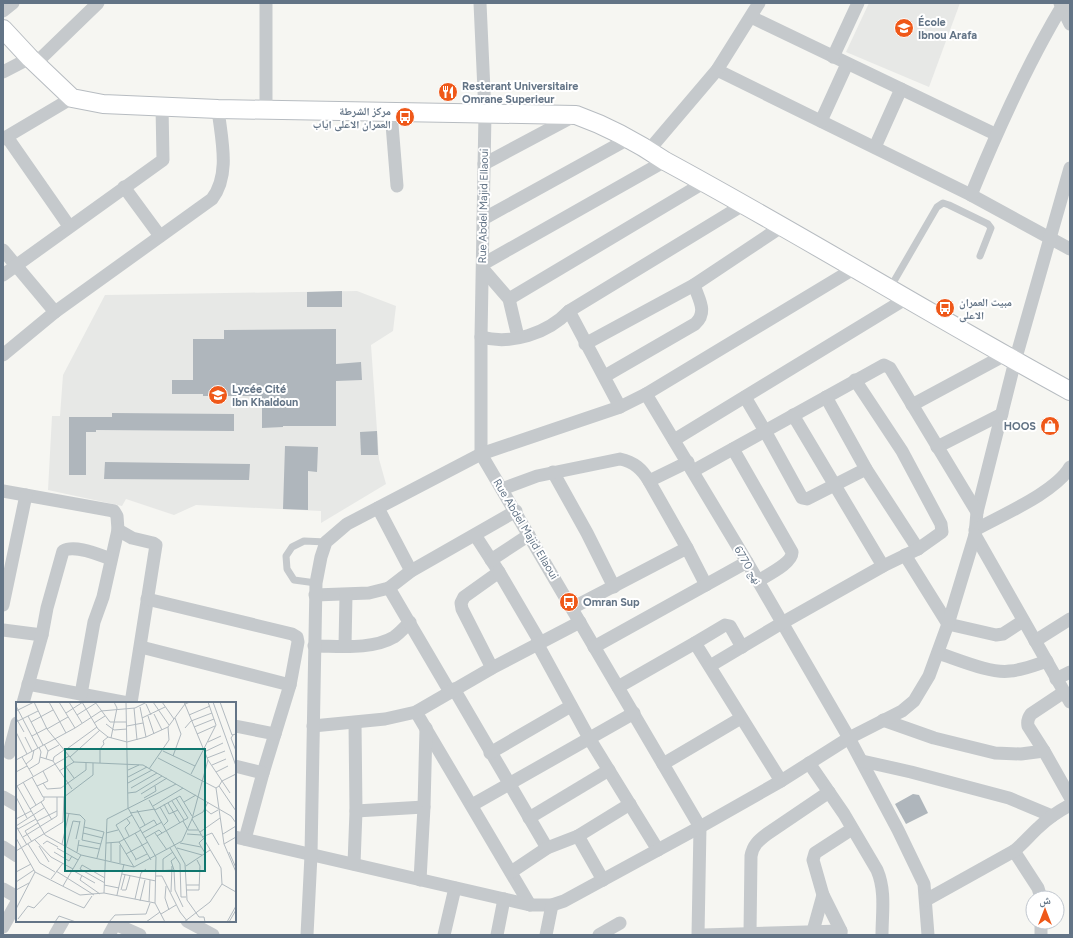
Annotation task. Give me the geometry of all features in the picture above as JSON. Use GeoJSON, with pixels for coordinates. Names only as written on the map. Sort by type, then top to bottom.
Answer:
{"type":"FeatureCollection","features":[{"type":"Feature","properties":{"kind":"street"},"geometry":{"type":"LineString","coordinates":[[3,11],[13,3]]}},
{"type":"Feature","properties":{"kind":"street"},"geometry":{"type":"LineString","coordinates":[[3,72],[33,60],[98,3]]}},
{"type":"Feature","properties":{"kind":"street"},"geometry":{"type":"LineString","coordinates":[[266,3],[266,110]]}},
{"type":"Feature","properties":{"kind":"street","name":"Rue Abdel Majid Ellaoui"},"geometry":{"type":"LineString","coordinates":[[480,3],[485,113],[481,337],[481,454],[530,535],[700,828]]}},
{"type":"Feature","properties":{"kind":"street"},"geometry":{"type":"LineString","coordinates":[[649,150],[717,70],[759,3]]}},
{"type":"Feature","properties":{"kind":"street"},"geometry":{"type":"LineString","coordinates":[[1062,4],[1070,23]]}},
{"type":"Feature","properties":{"kind":"street"},"geometry":{"type":"LineString","coordinates":[[971,195],[996,134],[1031,61],[1062,4]]}},
{"type":"Feature","properties":{"kind":"street"},"geometry":{"type":"LineString","coordinates":[[833,57],[853,5]]}},
{"type":"Feature","properties":{"kind":"street"},"geometry":{"type":"LineString","coordinates":[[751,17],[996,134]]}},
{"type":"Feature","properties":{"kind":"street"},"geometry":{"type":"LineString","coordinates":[[3,29],[72,98],[103,104],[218,109],[576,115],[598,123],[649,150],[665,161],[705,182],[1070,391]]}},
{"type":"Feature","properties":{"kind":"street"},"geometry":{"type":"LineString","coordinates":[[821,121],[847,64]]}},
{"type":"Feature","properties":{"kind":"street"},"geometry":{"type":"LineString","coordinates":[[717,70],[971,195],[1070,249]]}},
{"type":"Feature","properties":{"kind":"street"},"geometry":{"type":"LineString","coordinates":[[875,147],[901,89]]}},
{"type":"Feature","properties":{"kind":"street"},"geometry":{"type":"LineString","coordinates":[[70,226],[5,138],[72,98]]}},
{"type":"Feature","properties":{"kind":"street"},"geometry":{"type":"LineString","coordinates":[[3,275],[163,160],[162,106]]}},
{"type":"Feature","properties":{"kind":"street"},"geometry":{"type":"LineString","coordinates":[[3,355],[55,312],[212,198],[217,192],[222,181],[223,157],[218,109]]}},
{"type":"Feature","properties":{"kind":"street"},"geometry":{"type":"LineString","coordinates":[[391,112],[397,186]]}},
{"type":"Feature","properties":{"kind":"street"},"geometry":{"type":"LineString","coordinates":[[484,164],[576,115]]}},
{"type":"Feature","properties":{"kind":"street"},"geometry":{"type":"LineString","coordinates":[[483,219],[628,139]]}},
{"type":"Feature","properties":{"kind":"street"},"geometry":{"type":"LineString","coordinates":[[518,337],[509,299],[483,266],[665,161]]}},
{"type":"Feature","properties":{"kind":"street"},"geometry":{"type":"LineString","coordinates":[[147,599],[292,634],[297,637],[298,642],[290,685],[240,838],[530,905],[552,905],[564,901],[700,828],[781,781],[849,738],[902,711],[914,701],[929,676],[938,653],[975,532],[977,512],[1002,414],[1010,358],[1070,168]]}},
{"type":"Feature","properties":{"kind":"street"},"geometry":{"type":"LineString","coordinates":[[509,299],[705,182]]}},
{"type":"Feature","properties":{"kind":"street"},"geometry":{"type":"LineString","coordinates":[[124,187],[160,236]]}},
{"type":"Feature","properties":{"kind":"street"},"geometry":{"type":"LineString","coordinates":[[481,337],[492,340],[506,340],[548,328],[561,320],[569,311],[744,205]]}},
{"type":"Feature","properties":{"kind":"street"},"geometry":{"type":"LineString","coordinates":[[586,344],[694,285],[782,227]]}},
{"type":"Feature","properties":{"kind":"street"},"geometry":{"type":"LineString","coordinates":[[3,250],[55,312]]}},
{"type":"Feature","properties":{"kind":"street"},"geometry":{"type":"LineString","coordinates":[[307,935],[311,855],[316,589],[321,557],[326,542],[347,524],[481,454],[620,407],[646,394],[855,268]]}},
{"type":"Feature","properties":{"kind":"street"},"geometry":{"type":"LineString","coordinates":[[605,376],[700,320],[703,315],[702,307],[694,285]]}},
{"type":"Feature","properties":{"kind":"street"},"geometry":{"type":"LineString","coordinates":[[674,440],[907,298]]}},
{"type":"Feature","properties":{"kind":"street"},"geometry":{"type":"LineString","coordinates":[[569,311],[605,376],[620,407]]}},
{"type":"Feature","properties":{"kind":"street"},"geometry":{"type":"LineString","coordinates":[[912,405],[1010,358]]}},
{"type":"Feature","properties":{"kind":"street"},"geometry":{"type":"LineString","coordinates":[[649,481],[733,449],[855,380],[881,366],[887,366],[977,512]]}},
{"type":"Feature","properties":{"kind":"street"},"geometry":{"type":"LineString","coordinates":[[710,666],[883,566],[918,549],[942,532],[942,524],[902,451],[855,380]]}},
{"type":"Feature","properties":{"kind":"street","name":"نهج 6770"},"geometry":{"type":"LineString","coordinates":[[646,394],[747,562],[862,761],[924,884],[928,935]]}},
{"type":"Feature","properties":{"kind":"street"},"geometry":{"type":"LineString","coordinates":[[745,397],[802,498],[807,499],[866,469]]}},
{"type":"Feature","properties":{"kind":"street"},"geometry":{"type":"LineString","coordinates":[[826,397],[866,469],[918,549]]}},
{"type":"Feature","properties":{"kind":"street"},"geometry":{"type":"LineString","coordinates":[[937,447],[1002,414]]}},
{"type":"Feature","properties":{"kind":"street"},"geometry":{"type":"LineString","coordinates":[[793,415],[883,566]]}},
{"type":"Feature","properties":{"kind":"street"},"geometry":{"type":"LineString","coordinates":[[733,449],[792,552],[791,558],[786,564],[758,581]]}},
{"type":"Feature","properties":{"kind":"street"},"geometry":{"type":"LineString","coordinates":[[502,489],[537,476],[553,472],[620,460],[630,462],[641,470],[649,481],[706,584]]}},
{"type":"Feature","properties":{"kind":"street"},"geometry":{"type":"LineString","coordinates":[[975,532],[1046,491],[1057,482],[1070,467]]}},
{"type":"Feature","properties":{"kind":"street"},"geometry":{"type":"LineString","coordinates":[[553,472],[614,587]]}},
{"type":"Feature","properties":{"kind":"street"},"geometry":{"type":"LineString","coordinates":[[3,491],[114,511],[117,516],[118,530],[103,597],[94,622],[81,694]]}},
{"type":"Feature","properties":{"kind":"street"},"geometry":{"type":"LineString","coordinates":[[3,605],[26,495]]}},
{"type":"Feature","properties":{"kind":"street"},"geometry":{"type":"LineString","coordinates":[[378,508],[411,571]]}},
{"type":"Feature","properties":{"kind":"street"},"geometry":{"type":"LineString","coordinates":[[316,589],[346,595],[369,593],[388,588],[411,571],[516,512]]}},
{"type":"Feature","properties":{"kind":"street"},"geometry":{"type":"LineString","coordinates":[[118,530],[132,538],[156,545],[131,702]]}},
{"type":"Feature","properties":{"kind":"street"},"geometry":{"type":"LineString","coordinates":[[975,532],[1023,621],[1067,697],[1028,718],[1028,726],[1070,797]]}},
{"type":"Feature","properties":{"kind":"street"},"geometry":{"type":"LineString","coordinates":[[475,535],[491,560],[538,643],[570,706],[658,850]]}},
{"type":"Feature","properties":{"kind":"street"},"geometry":{"type":"LineString","coordinates":[[491,560],[530,535]]}},
{"type":"Feature","properties":{"kind":"street"},"geometry":{"type":"LineString","coordinates":[[23,702],[63,550],[71,548],[87,550],[111,559]]}},
{"type":"Feature","properties":{"kind":"street"},"geometry":{"type":"LineString","coordinates":[[572,608],[687,548]]}},
{"type":"Feature","properties":{"kind":"street"},"geometry":{"type":"LineString","coordinates":[[905,555],[948,624],[996,635],[1004,634],[1023,621]]}},
{"type":"Feature","properties":{"kind":"street"},"geometry":{"type":"LineString","coordinates":[[594,647],[747,562]]}},
{"type":"Feature","properties":{"kind":"street"},"geometry":{"type":"LineString","coordinates":[[492,668],[462,610],[461,602],[464,597],[498,572]]}},
{"type":"Feature","properties":{"kind":"street"},"geometry":{"type":"LineString","coordinates":[[388,588],[490,752],[547,848]]}},
{"type":"Feature","properties":{"kind":"street"},"geometry":{"type":"LineString","coordinates":[[345,646],[346,595]]}},
{"type":"Feature","properties":{"kind":"street"},"geometry":{"type":"LineString","coordinates":[[1035,641],[1070,619]]}},
{"type":"Feature","properties":{"kind":"street"},"geometry":{"type":"LineString","coordinates":[[314,646],[361,646],[377,644],[394,636],[410,622]]}},
{"type":"Feature","properties":{"kind":"street"},"geometry":{"type":"LineString","coordinates":[[313,726],[386,719],[416,712],[492,668],[580,622]]}},
{"type":"Feature","properties":{"kind":"street"},"geometry":{"type":"LineString","coordinates":[[618,687],[722,626],[728,624],[742,647]]}},
{"type":"Feature","properties":{"kind":"street"},"geometry":{"type":"LineString","coordinates":[[3,630],[42,635]]}},
{"type":"Feature","properties":{"kind":"street"},"geometry":{"type":"LineString","coordinates":[[695,643],[781,781]]}},
{"type":"Feature","properties":{"kind":"street"},"geometry":{"type":"LineString","coordinates":[[141,647],[290,685]]}},
{"type":"Feature","properties":{"kind":"street"},"geometry":{"type":"LineString","coordinates":[[938,653],[978,666],[1009,672],[1047,661]]}},
{"type":"Feature","properties":{"kind":"street"},"geometry":{"type":"LineString","coordinates":[[1056,679],[1070,672]]}},
{"type":"Feature","properties":{"kind":"street"},"geometry":{"type":"LineString","coordinates":[[28,684],[118,702]]}},
{"type":"Feature","properties":{"kind":"street"},"geometry":{"type":"LineString","coordinates":[[490,752],[570,706]]}},
{"type":"Feature","properties":{"kind":"street"},"geometry":{"type":"LineString","coordinates":[[416,712],[530,905]]}},
{"type":"Feature","properties":{"kind":"street"},"geometry":{"type":"LineString","coordinates":[[472,806],[634,713]]}},
{"type":"Feature","properties":{"kind":"street"},"geometry":{"type":"LineString","coordinates":[[663,764],[741,718]]}},
{"type":"Feature","properties":{"kind":"street"},"geometry":{"type":"LineString","coordinates":[[883,720],[934,738],[996,753],[1021,754],[1044,751]]}},
{"type":"Feature","properties":{"kind":"street"},"geometry":{"type":"LineString","coordinates":[[354,864],[356,811],[355,723]]}},
{"type":"Feature","properties":{"kind":"street"},"geometry":{"type":"LineString","coordinates":[[236,726],[275,734]]}},
{"type":"Feature","properties":{"kind":"street"},"geometry":{"type":"LineString","coordinates":[[10,753],[16,727]]}},
{"type":"Feature","properties":{"kind":"street"},"geometry":{"type":"LineString","coordinates":[[420,880],[426,728]]}},
{"type":"Feature","properties":{"kind":"street"},"geometry":{"type":"LineString","coordinates":[[862,761],[911,772],[1009,798],[1052,816]]}},
{"type":"Feature","properties":{"kind":"street"},"geometry":{"type":"LineString","coordinates":[[809,762],[852,829],[881,879],[883,887],[882,935]]}},
{"type":"Feature","properties":{"kind":"street"},"geometry":{"type":"LineString","coordinates":[[236,766],[262,773]]}},
{"type":"Feature","properties":{"kind":"street"},"geometry":{"type":"LineString","coordinates":[[529,818],[609,770]]}},
{"type":"Feature","properties":{"kind":"street"},"geometry":{"type":"LineString","coordinates":[[750,933],[751,856],[753,848],[766,834],[829,792]]}},
{"type":"Feature","properties":{"kind":"street"},"geometry":{"type":"LineString","coordinates":[[3,797],[16,804]]}},
{"type":"Feature","properties":{"kind":"street"},"geometry":{"type":"LineString","coordinates":[[511,872],[547,848],[578,836],[630,804]]}},
{"type":"Feature","properties":{"kind":"street"},"geometry":{"type":"LineString","coordinates":[[926,900],[1014,852],[1026,842],[1038,827],[1070,805]]}},
{"type":"Feature","properties":{"kind":"street"},"geometry":{"type":"LineString","coordinates":[[356,811],[424,807]]}},
{"type":"Feature","properties":{"kind":"street"},"geometry":{"type":"LineString","coordinates":[[698,935],[700,828]]}},
{"type":"Feature","properties":{"kind":"street"},"geometry":{"type":"LineString","coordinates":[[703,935],[750,933],[841,933],[823,895],[813,860],[815,853],[852,829]]}},
{"type":"Feature","properties":{"kind":"street"},"geometry":{"type":"LineString","coordinates":[[578,836],[603,880]]}},
{"type":"Feature","properties":{"kind":"street"},"geometry":{"type":"LineString","coordinates":[[3,848],[16,855]]}},
{"type":"Feature","properties":{"kind":"street"},"geometry":{"type":"LineString","coordinates":[[1014,852],[1039,890]]}},
{"type":"Feature","properties":{"kind":"street"},"geometry":{"type":"LineString","coordinates":[[444,935],[455,888]]}},
{"type":"Feature","properties":{"kind":"street"},"geometry":{"type":"LineString","coordinates":[[3,927],[13,894]]}},
{"type":"Feature","properties":{"kind":"street"},"geometry":{"type":"LineString","coordinates":[[813,933],[823,895]]}},
{"type":"Feature","properties":{"kind":"street"},"geometry":{"type":"LineString","coordinates":[[497,935],[504,899]]}},
{"type":"Feature","properties":{"kind":"street"},"geometry":{"type":"LineString","coordinates":[[546,935],[552,905]]}},
{"type":"Feature","properties":{"kind":"street"},"geometry":{"type":"LineString","coordinates":[[189,922],[212,935]]}},
{"type":"Feature","properties":{"kind":"street"},"geometry":{"type":"LineString","coordinates":[[599,935],[620,923]]}},
{"type":"Feature","properties":{"kind":"street"},"geometry":{"type":"LineString","coordinates":[[114,927],[140,935]]}},
{"type":"Feature","properties":{"kind":"lane"},"geometry":{"type":"LineString","coordinates":[[890,288],[937,207],[943,203],[949,204],[988,224],[991,228],[980,256]]}},
{"type":"Feature","properties":{"kind":"lane"},"geometry":{"type":"LineString","coordinates":[[316,589],[294,580],[287,569],[286,556],[292,547],[304,541],[326,542]]}},
{"type":"Feature","properties":{"kind":"shaded area","name":"École Ibnou Arafa"},"geometry":{"type":"Polygon","coordinates":[[[869,3],[960,3],[929,87],[846,52],[869,3]]]}},
{"type":"Feature","properties":{"kind":"shaded area","name":"Lycée Cité Ibn Khaldoun"},"geometry":{"type":"Polygon","coordinates":[[[357,291],[396,306],[393,331],[371,345],[379,459],[386,484],[321,523],[321,511],[196,505],[174,515],[126,499],[122,506],[48,490],[52,416],[60,416],[63,375],[105,295],[357,291]]]}},
{"type":"Feature","properties":{"kind":"building"},"geometry":{"type":"Polygon","coordinates":[[[342,291],[342,307],[307,307],[307,292],[342,291]]]}},
{"type":"Feature","properties":{"kind":"building"},"geometry":{"type":"Polygon","coordinates":[[[336,329],[336,364],[361,362],[362,380],[336,381],[336,426],[283,426],[262,428],[262,396],[203,396],[203,394],[172,394],[172,380],[193,380],[193,339],[224,339],[224,330],[336,329]]]}},
{"type":"Feature","properties":{"kind":"building"},"geometry":{"type":"Polygon","coordinates":[[[112,413],[234,414],[234,431],[96,430],[96,432],[86,432],[86,475],[69,475],[69,417],[112,417],[112,413]]]}},
{"type":"Feature","properties":{"kind":"building"},"geometry":{"type":"Polygon","coordinates":[[[377,431],[378,455],[361,455],[360,432],[377,431]]]}},
{"type":"Feature","properties":{"kind":"building"},"geometry":{"type":"Polygon","coordinates":[[[285,446],[318,447],[317,472],[308,471],[308,510],[283,509],[285,446]]]}},
{"type":"Feature","properties":{"kind":"building"},"geometry":{"type":"Polygon","coordinates":[[[105,462],[250,464],[249,480],[104,479],[105,462]]]}},
{"type":"Feature","properties":{"kind":"building"},"geometry":{"type":"Polygon","coordinates":[[[913,794],[919,795],[928,813],[906,824],[895,804],[913,794]]]}},
{"type":"Feature","properties":{"kind":"place","name":"École Ibnou Arafa"},"geometry":{"type":"Point","coordinates":[904,28]}},
{"type":"Feature","properties":{"kind":"place","name":"Resterant Universitaire Omrane Superieur"},"geometry":{"type":"Point","coordinates":[448,92]}},
{"type":"Feature","properties":{"kind":"place","name":"مركز الشرطة العمران الاعلى اياب"},"geometry":{"type":"Point","coordinates":[405,117]}},
{"type":"Feature","properties":{"kind":"place","name":"مبيت العمران الاعلى"},"geometry":{"type":"Point","coordinates":[945,308]}},
{"type":"Feature","properties":{"kind":"place","name":"Lycée Cité Ibn Khaldoun"},"geometry":{"type":"Point","coordinates":[218,395]}},
{"type":"Feature","properties":{"kind":"place","name":"HOOS"},"geometry":{"type":"Point","coordinates":[1050,426]}},
{"type":"Feature","properties":{"kind":"place","name":"Omran Sup"},"geometry":{"type":"Point","coordinates":[569,602]}}]}
